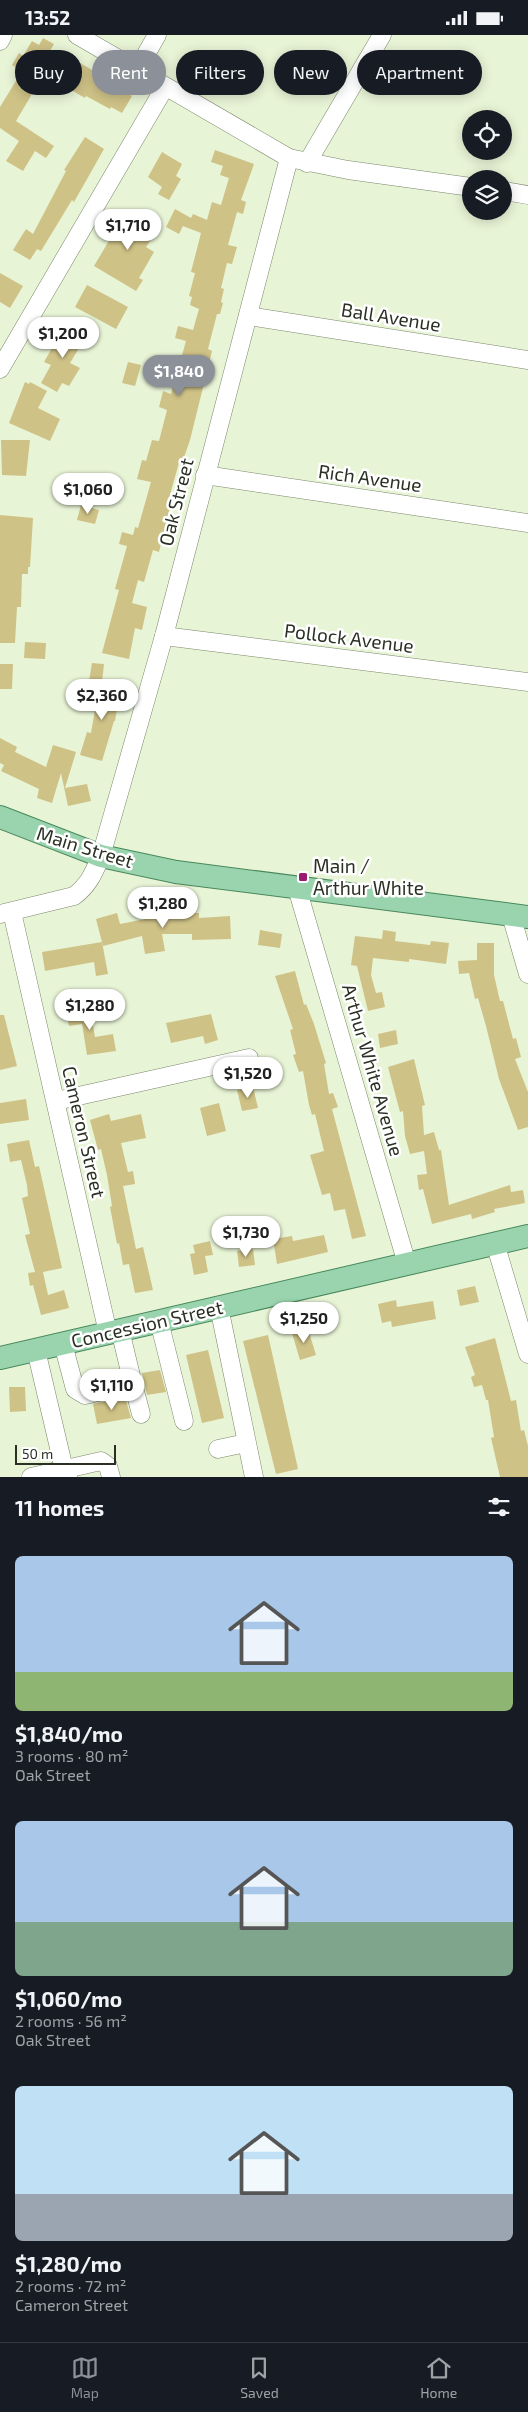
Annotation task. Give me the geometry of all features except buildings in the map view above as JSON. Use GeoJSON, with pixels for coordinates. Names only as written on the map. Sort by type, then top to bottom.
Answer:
{"type":"FeatureCollection","features":[{"type":"Feature","properties":{"kind":"main road","name":"Main Street"},"geometry":{"type":"LineString","coordinates":[[0,817],[101,855],[191,875],[519,916]]}},
{"type":"Feature","properties":{"kind":"main road","name":"Concession Street"},"geometry":{"type":"LineString","coordinates":[[0,1358],[528,1236]]}},
{"type":"Feature","properties":{"kind":"street"},"geometry":{"type":"LineString","coordinates":[[0,41],[3,35]]}},
{"type":"Feature","properties":{"kind":"street"},"geometry":{"type":"LineString","coordinates":[[77,35],[102,50]]}},
{"type":"Feature","properties":{"kind":"street"},"geometry":{"type":"LineString","coordinates":[[148,50],[157,35]]}},
{"type":"Feature","properties":{"kind":"street"},"geometry":{"type":"LineString","coordinates":[[307,163],[382,35]]}},
{"type":"Feature","properties":{"kind":"street"},"geometry":{"type":"LineString","coordinates":[[166,88],[289,158],[307,163],[462,186]]}},
{"type":"Feature","properties":{"kind":"street"},"geometry":{"type":"LineString","coordinates":[[0,369],[160,95]]}},
{"type":"Feature","properties":{"kind":"street","name":"Oak Street"},"geometry":{"type":"LineString","coordinates":[[6,913],[74,896],[82,890],[92,876],[101,855],[164,636],[289,158]]}},
{"type":"Feature","properties":{"kind":"street"},"geometry":{"type":"LineString","coordinates":[[512,192],[528,195]]}},
{"type":"Feature","properties":{"kind":"street","name":"Ball Avenue"},"geometry":{"type":"LineString","coordinates":[[248,316],[528,360]]}},
{"type":"Feature","properties":{"kind":"street","name":"Rich Avenue"},"geometry":{"type":"LineString","coordinates":[[205,475],[528,523]]}},
{"type":"Feature","properties":{"kind":"street","name":"Pollock Avenue"},"geometry":{"type":"LineString","coordinates":[[164,636],[528,682]]}},
{"type":"Feature","properties":{"kind":"street","name":"Arthur White Avenue"},"geometry":{"type":"LineString","coordinates":[[298,888],[407,1264]]}},
{"type":"Feature","properties":{"kind":"street","name":"Cameron Street"},"geometry":{"type":"LineString","coordinates":[[6,913],[114,1332],[133,1384],[141,1414]]}},
{"type":"Feature","properties":{"kind":"street"},"geometry":{"type":"LineString","coordinates":[[519,916],[528,974]]}},
{"type":"Feature","properties":{"kind":"street"},"geometry":{"type":"LineString","coordinates":[[56,1101],[249,1058]]}},
{"type":"Feature","properties":{"kind":"street"},"geometry":{"type":"LineString","coordinates":[[495,1243],[528,1354]]}},
{"type":"Feature","properties":{"kind":"street"},"geometry":{"type":"LineString","coordinates":[[219,1307],[254,1477]]}},
{"type":"Feature","properties":{"kind":"street"},"geometry":{"type":"LineString","coordinates":[[159,1321],[184,1421]]}},
{"type":"Feature","properties":{"kind":"street"},"geometry":{"type":"LineString","coordinates":[[63,1344],[76,1389],[85,1395],[133,1384]]}},
{"type":"Feature","properties":{"kind":"street"},"geometry":{"type":"LineString","coordinates":[[36,1350],[66,1473]]}},
{"type":"Feature","properties":{"kind":"street"},"geometry":{"type":"LineString","coordinates":[[218,1449],[246,1443]]}},
{"type":"Feature","properties":{"kind":"street"},"geometry":{"type":"LineString","coordinates":[[31,1477],[66,1473],[101,1461],[108,1466],[111,1477]]}},
{"type":"Feature","properties":{"kind":"place","name":"Main / Arthur White"},"geometry":{"type":"Point","coordinates":[303,877]}}]}
